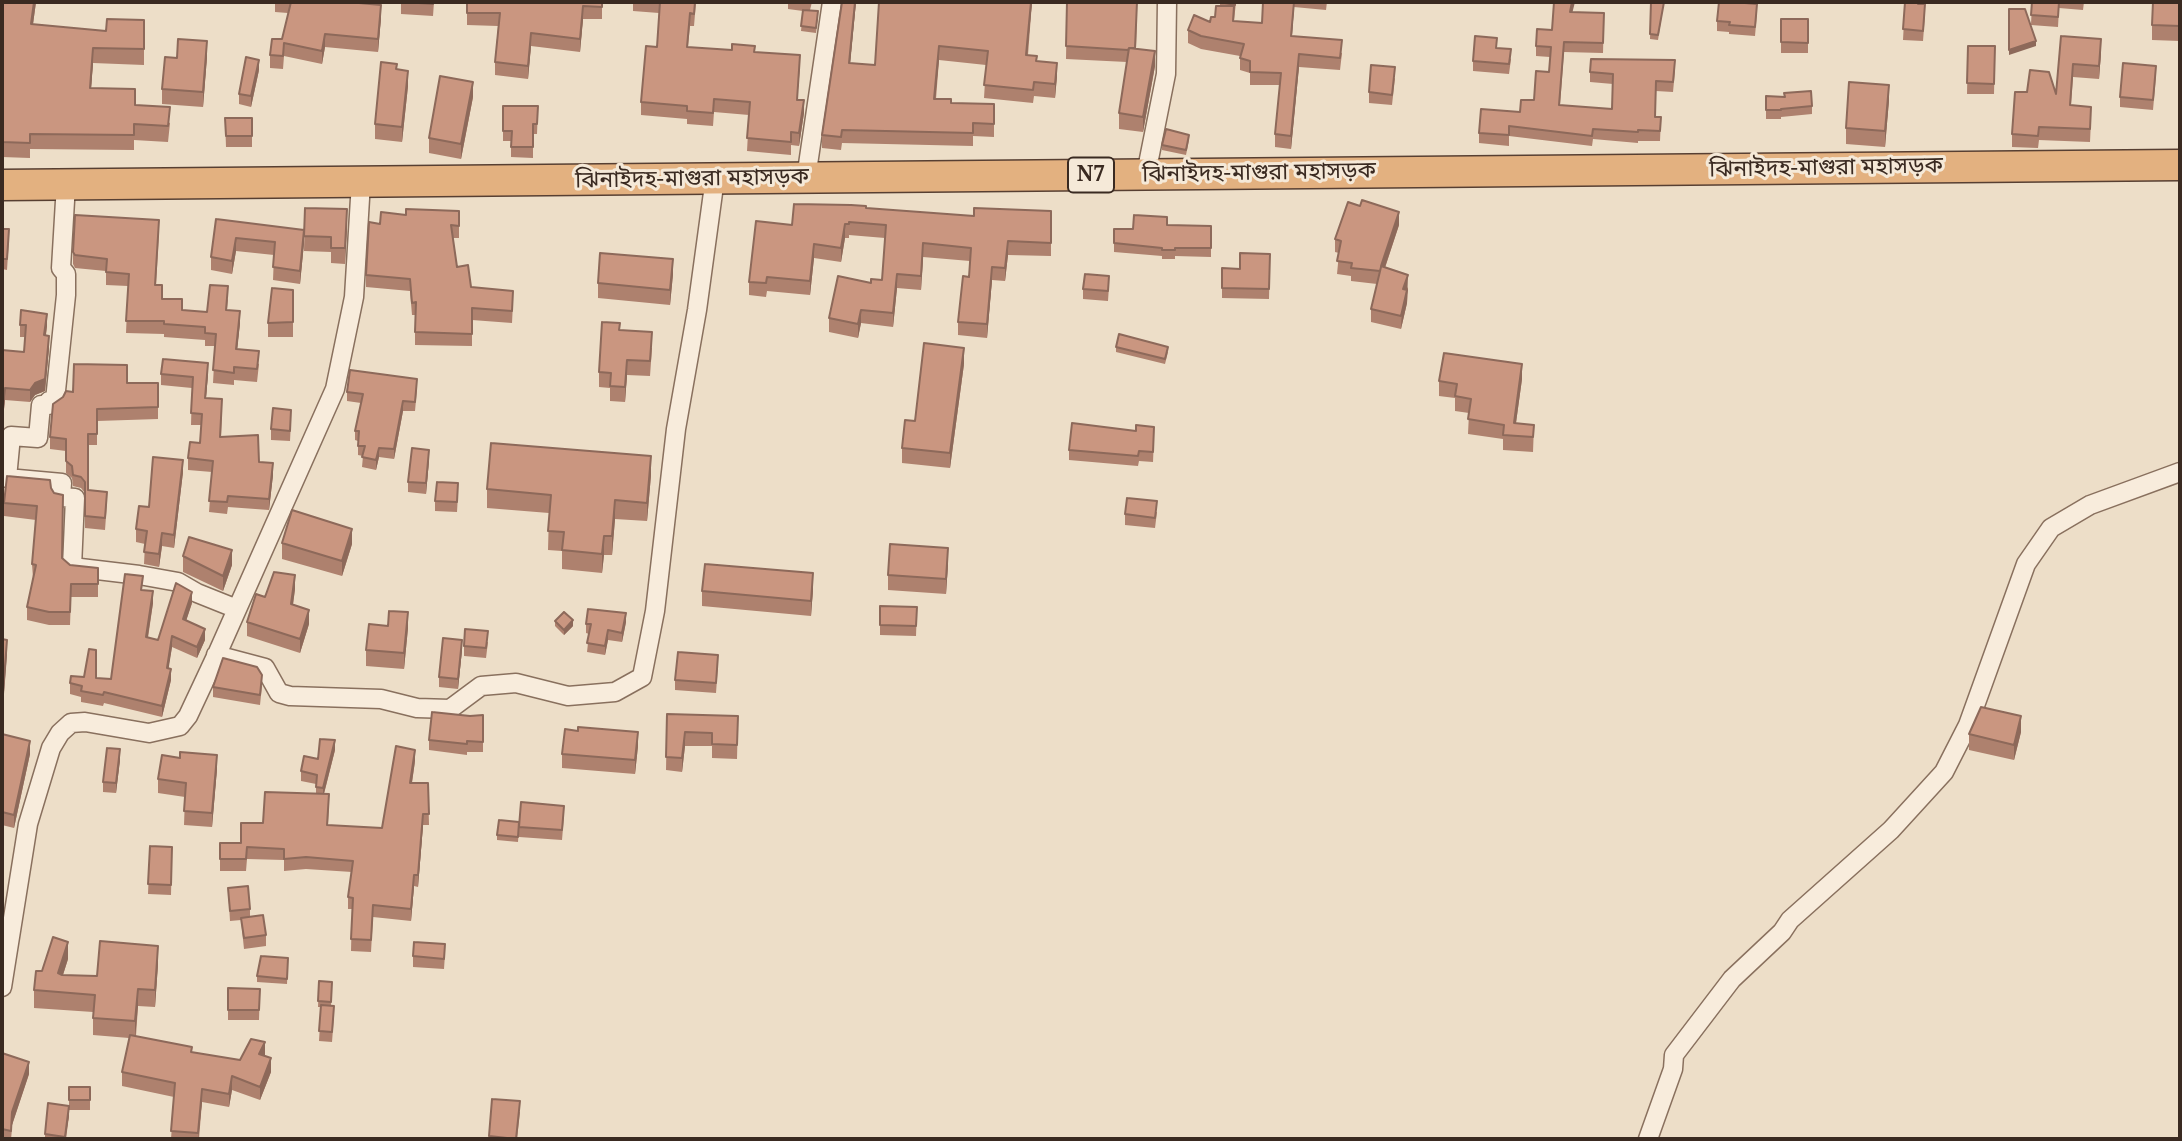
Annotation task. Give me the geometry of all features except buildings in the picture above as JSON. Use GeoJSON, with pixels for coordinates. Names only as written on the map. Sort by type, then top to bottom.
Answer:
{"type":"FeatureCollection","features":[{"type":"Feature","properties":{"kind":"highway","name":"ঝিনাইদহ-মাগুরা মহাসড়ক"},"geometry":{"type":"LineString","coordinates":[[2,185],[2180,165]]}},
{"type":"Feature","properties":{"kind":"street"},"geometry":{"type":"LineString","coordinates":[[806,177],[832,2]]}},
{"type":"Feature","properties":{"kind":"street"},"geometry":{"type":"LineString","coordinates":[[1146,174],[1166,74],[1167,2]]}},
{"type":"Feature","properties":{"kind":"street"},"geometry":{"type":"LineString","coordinates":[[216,655],[265,668],[279,693],[290,696],[381,699],[417,708],[450,709],[481,686],[516,683],[568,696],[615,692],[642,677],[655,611],[676,429],[697,310],[715,178]]}},
{"type":"Feature","properties":{"kind":"street"},"geometry":{"type":"LineString","coordinates":[[2,987],[29,824],[51,748],[60,733],[71,723],[85,722],[149,733],[180,726],[188,716],[335,389],[354,296],[361,181]]}},
{"type":"Feature","properties":{"kind":"street"},"geometry":{"type":"LineString","coordinates":[[66,184],[61,268],[66,274],[66,295],[55,400],[49,401],[49,405],[41,405],[38,438],[11,436],[8,478],[62,483],[61,497],[75,498],[72,567],[178,582],[237,609]]}},
{"type":"Feature","properties":{"kind":"street"},"geometry":{"type":"LineString","coordinates":[[1648,1139],[1673,1069],[1674,1055],[1731,979],[1782,932],[1790,920],[1891,830],[1944,772],[1968,725],[2026,564],[2052,528],[2090,505],[2180,472]]}}]}
